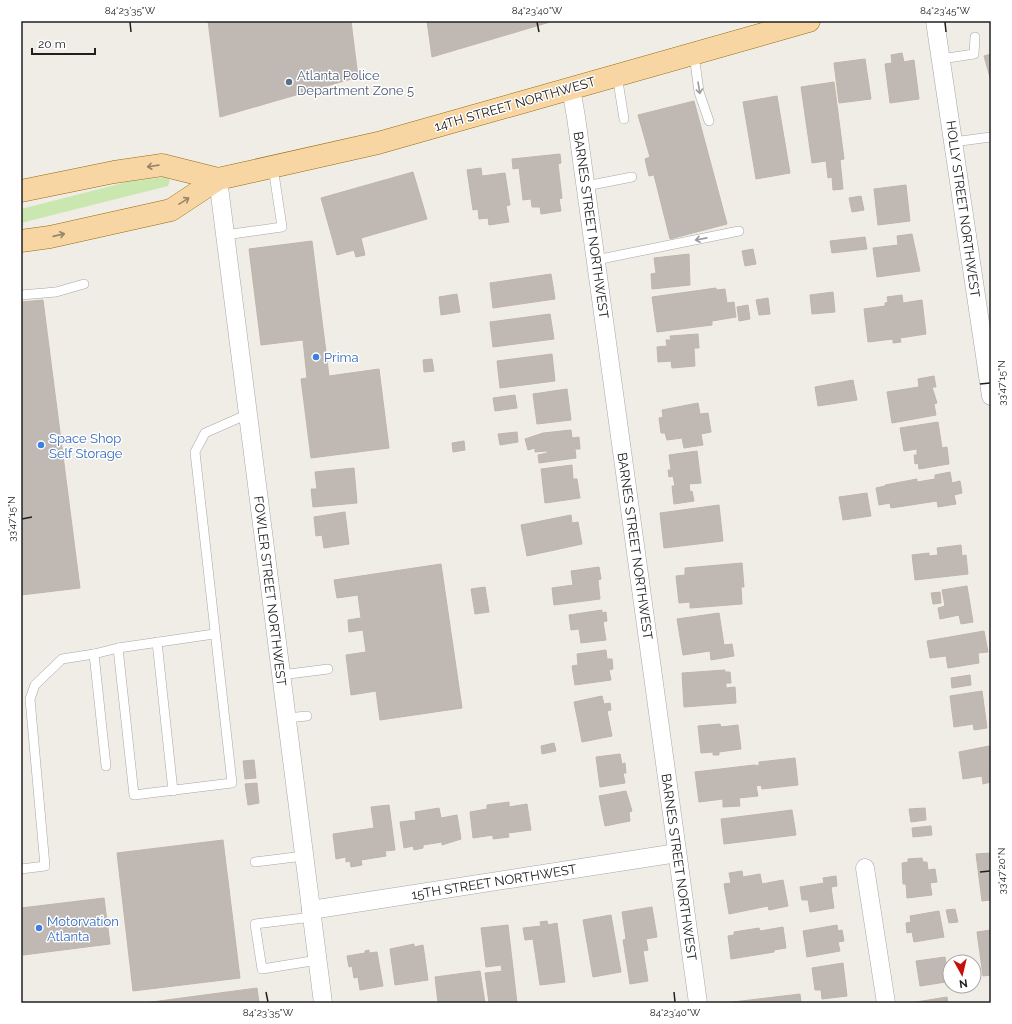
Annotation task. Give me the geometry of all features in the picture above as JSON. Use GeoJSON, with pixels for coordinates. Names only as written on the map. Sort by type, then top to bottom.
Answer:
{"type":"FeatureCollection","features":[{"type":"Feature","properties":{"kind":"main road","name":"14TH STREET NORTHWEST"},"geometry":{"type":"LineString","coordinates":[[21,241],[50,237],[171,210],[218,179],[378,143],[809,21]]}},
{"type":"Feature","properties":{"kind":"main road","name":"14TH STREET NORTHWEST"},"geometry":{"type":"LineString","coordinates":[[21,191],[114,172],[162,165],[218,179]]}},
{"type":"Feature","properties":{"kind":"street","name":"HOLLY STREET NORTHWEST"},"geometry":{"type":"LineString","coordinates":[[935,21],[991,396]]}},
{"type":"Feature","properties":{"kind":"street","name":"BARNES STREET NORTHWEST"},"geometry":{"type":"LineString","coordinates":[[571,88],[586,186],[698,1003]]}},
{"type":"Feature","properties":{"kind":"street","name":"FOWLER STREET NORTHWEST"},"geometry":{"type":"LineString","coordinates":[[218,179],[323,1003]]}},
{"type":"Feature","properties":{"kind":"street","name":"15TH STREET NORTHWEST"},"geometry":{"type":"LineString","coordinates":[[312,914],[677,853]]}},
{"type":"Feature","properties":{"kind":"street"},"geometry":{"type":"LineString","coordinates":[[865,868],[886,1003]]}},
{"type":"Feature","properties":{"kind":"lane"},"geometry":{"type":"LineString","coordinates":[[941,59],[974,54],[975,37]]}},
{"type":"Feature","properties":{"kind":"lane"},"geometry":{"type":"LineString","coordinates":[[694,54],[699,92],[709,121]]}},
{"type":"Feature","properties":{"kind":"lane"},"geometry":{"type":"LineString","coordinates":[[617,75],[624,119]]}},
{"type":"Feature","properties":{"kind":"lane"},"geometry":{"type":"LineString","coordinates":[[953,142],[991,137]]}},
{"type":"Feature","properties":{"kind":"lane"},"geometry":{"type":"LineString","coordinates":[[225,235],[282,227],[273,167]]}},
{"type":"Feature","properties":{"kind":"lane"},"geometry":{"type":"LineString","coordinates":[[586,186],[632,176]]}},
{"type":"Feature","properties":{"kind":"lane"},"geometry":{"type":"LineString","coordinates":[[596,260],[739,231]]}},
{"type":"Feature","properties":{"kind":"lane"},"geometry":{"type":"LineString","coordinates":[[21,296],[56,292],[84,284]]}},
{"type":"Feature","properties":{"kind":"lane"},"geometry":{"type":"LineString","coordinates":[[118,648],[134,795],[232,783],[214,634],[195,452],[205,433],[248,414]]}},
{"type":"Feature","properties":{"kind":"lane"},"geometry":{"type":"LineString","coordinates":[[21,869],[45,866],[30,699],[35,685],[62,659],[94,654],[118,648],[214,634]]}},
{"type":"Feature","properties":{"kind":"lane"},"geometry":{"type":"LineString","coordinates":[[157,642],[174,791]]}},
{"type":"Feature","properties":{"kind":"lane"},"geometry":{"type":"LineString","coordinates":[[94,654],[106,766]]}},
{"type":"Feature","properties":{"kind":"lane"},"geometry":{"type":"LineString","coordinates":[[281,675],[328,669]]}},
{"type":"Feature","properties":{"kind":"lane"},"geometry":{"type":"LineString","coordinates":[[287,718],[307,716]]}},
{"type":"Feature","properties":{"kind":"lane"},"geometry":{"type":"LineString","coordinates":[[254,862],[304,856]]}},
{"type":"Feature","properties":{"kind":"lane"},"geometry":{"type":"LineString","coordinates":[[312,914],[255,924],[262,969],[318,960]]}},
{"type":"Feature","properties":{"kind":"green space"},"geometry":{"type":"Polygon","coordinates":[[[165,177],[170,180],[168,186],[21,223],[21,209],[127,182],[165,177]]]}},
{"type":"Feature","properties":{"kind":"building"},"geometry":{"type":"Polygon","coordinates":[[[208,21],[351,21],[358,77],[220,117],[208,21]]]}},
{"type":"Feature","properties":{"kind":"building"},"geometry":{"type":"Polygon","coordinates":[[[427,21],[550,21],[550,22],[432,57],[427,21]]]}},
{"type":"Feature","properties":{"kind":"building"},"geometry":{"type":"Polygon","coordinates":[[[902,53],[904,62],[914,60],[919,99],[890,103],[885,64],[892,63],[891,55],[902,53]]]}},
{"type":"Feature","properties":{"kind":"building"},"geometry":{"type":"Polygon","coordinates":[[[991,54],[991,81],[984,56],[991,54]]]}},
{"type":"Feature","properties":{"kind":"building"},"geometry":{"type":"Polygon","coordinates":[[[865,59],[871,99],[839,103],[834,63],[865,59]]]}},
{"type":"Feature","properties":{"kind":"building"},"geometry":{"type":"Polygon","coordinates":[[[834,82],[844,159],[840,160],[843,189],[833,190],[832,177],[828,178],[826,161],[812,163],[801,87],[834,82]]]}},
{"type":"Feature","properties":{"kind":"building"},"geometry":{"type":"Polygon","coordinates":[[[777,96],[790,173],[756,179],[743,102],[777,96]]]}},
{"type":"Feature","properties":{"kind":"building"},"geometry":{"type":"Polygon","coordinates":[[[694,101],[727,224],[670,239],[654,175],[649,176],[645,159],[650,157],[638,115],[694,101]]]}},
{"type":"Feature","properties":{"kind":"building"},"geometry":{"type":"Polygon","coordinates":[[[560,154],[561,163],[558,164],[562,198],[559,199],[561,211],[541,214],[540,207],[532,207],[531,199],[523,200],[519,168],[513,169],[512,159],[560,154]]]}},
{"type":"Feature","properties":{"kind":"building"},"geometry":{"type":"Polygon","coordinates":[[[481,168],[482,176],[505,173],[510,205],[506,206],[509,222],[489,225],[488,218],[479,219],[478,209],[473,210],[467,170],[481,168]]]}},
{"type":"Feature","properties":{"kind":"building"},"geometry":{"type":"Polygon","coordinates":[[[413,172],[427,219],[361,238],[365,255],[356,257],[354,250],[337,255],[321,198],[413,172]]]}},
{"type":"Feature","properties":{"kind":"building"},"geometry":{"type":"Polygon","coordinates":[[[906,185],[910,221],[878,225],[874,189],[906,185]]]}},
{"type":"Feature","properties":{"kind":"building"},"geometry":{"type":"Polygon","coordinates":[[[861,196],[864,210],[852,212],[849,198],[861,196]]]}},
{"type":"Feature","properties":{"kind":"building"},"geometry":{"type":"Polygon","coordinates":[[[912,234],[920,271],[877,277],[873,248],[898,245],[897,236],[912,234]]]}},
{"type":"Feature","properties":{"kind":"building"},"geometry":{"type":"Polygon","coordinates":[[[865,237],[867,249],[832,253],[830,241],[865,237]]]}},
{"type":"Feature","properties":{"kind":"building","name":"Prima"},"geometry":{"type":"Polygon","coordinates":[[[312,241],[329,376],[379,369],[389,448],[311,458],[301,379],[307,378],[303,340],[261,345],[249,249],[312,241]]]}},
{"type":"Feature","properties":{"kind":"building"},"geometry":{"type":"Polygon","coordinates":[[[753,249],[756,264],[745,266],[742,251],[753,249]]]}},
{"type":"Feature","properties":{"kind":"building"},"geometry":{"type":"Polygon","coordinates":[[[689,254],[690,285],[652,289],[651,274],[656,273],[654,258],[689,254]]]}},
{"type":"Feature","properties":{"kind":"building"},"geometry":{"type":"Polygon","coordinates":[[[551,274],[555,299],[493,308],[490,283],[551,274]]]}},
{"type":"Feature","properties":{"kind":"building"},"geometry":{"type":"Polygon","coordinates":[[[716,288],[716,290],[725,289],[727,303],[734,302],[736,317],[712,321],[712,325],[657,332],[652,297],[716,288]]]}},
{"type":"Feature","properties":{"kind":"building"},"geometry":{"type":"Polygon","coordinates":[[[833,292],[835,312],[812,314],[810,295],[833,292]]]}},
{"type":"Feature","properties":{"kind":"building"},"geometry":{"type":"Polygon","coordinates":[[[457,294],[460,312],[441,315],[439,297],[457,294]]]}},
{"type":"Feature","properties":{"kind":"building"},"geometry":{"type":"Polygon","coordinates":[[[902,295],[903,303],[922,300],[926,334],[900,338],[901,342],[893,343],[893,339],[868,342],[864,309],[885,306],[885,303],[888,302],[887,297],[902,295]]]}},
{"type":"Feature","properties":{"kind":"building"},"geometry":{"type":"Polygon","coordinates":[[[768,298],[770,314],[759,315],[756,300],[768,298]]]}},
{"type":"Feature","properties":{"kind":"building","name":"Space Shop Self Storage"},"geometry":{"type":"Polygon","coordinates":[[[43,300],[80,588],[21,595],[21,302],[43,300]]]}},
{"type":"Feature","properties":{"kind":"building"},"geometry":{"type":"Polygon","coordinates":[[[748,305],[750,319],[739,321],[737,307],[748,305]]]}},
{"type":"Feature","properties":{"kind":"building"},"geometry":{"type":"Polygon","coordinates":[[[550,314],[554,339],[493,347],[490,322],[550,314]]]}},
{"type":"Feature","properties":{"kind":"building"},"geometry":{"type":"Polygon","coordinates":[[[698,334],[699,348],[694,348],[695,366],[672,368],[671,361],[658,362],[657,347],[667,346],[666,340],[671,340],[670,336],[698,334]]]}},
{"type":"Feature","properties":{"kind":"building"},"geometry":{"type":"Polygon","coordinates":[[[552,354],[555,381],[500,388],[497,361],[552,354]]]}},
{"type":"Feature","properties":{"kind":"building"},"geometry":{"type":"Polygon","coordinates":[[[432,359],[434,371],[424,372],[423,360],[432,359]]]}},
{"type":"Feature","properties":{"kind":"building"},"geometry":{"type":"Polygon","coordinates":[[[934,376],[936,387],[932,387],[937,403],[934,404],[936,415],[892,423],[887,392],[919,387],[918,379],[934,376]]]}},
{"type":"Feature","properties":{"kind":"building"},"geometry":{"type":"Polygon","coordinates":[[[853,380],[857,400],[818,406],[815,387],[853,380]]]}},
{"type":"Feature","properties":{"kind":"building"},"geometry":{"type":"Polygon","coordinates":[[[567,389],[571,420],[537,424],[533,394],[567,389]]]}},
{"type":"Feature","properties":{"kind":"building"},"geometry":{"type":"Polygon","coordinates":[[[515,395],[517,408],[495,411],[493,398],[515,395]]]}},
{"type":"Feature","properties":{"kind":"building"},"geometry":{"type":"Polygon","coordinates":[[[698,403],[700,414],[708,413],[711,432],[701,434],[703,445],[684,448],[682,438],[667,440],[665,433],[661,433],[659,418],[663,417],[662,410],[698,403]]]}},
{"type":"Feature","properties":{"kind":"building"},"geometry":{"type":"Polygon","coordinates":[[[938,422],[942,448],[947,447],[949,464],[919,469],[918,463],[915,464],[914,455],[917,455],[917,449],[904,451],[900,428],[938,422]]]}},
{"type":"Feature","properties":{"kind":"building"},"geometry":{"type":"Polygon","coordinates":[[[571,430],[572,438],[579,437],[580,449],[575,449],[576,458],[539,463],[538,455],[547,453],[547,451],[535,452],[535,448],[528,450],[525,439],[543,433],[571,430]]]}},
{"type":"Feature","properties":{"kind":"building"},"geometry":{"type":"Polygon","coordinates":[[[517,432],[518,442],[500,445],[498,434],[517,432]]]}},
{"type":"Feature","properties":{"kind":"building"},"geometry":{"type":"Polygon","coordinates":[[[464,441],[465,450],[453,452],[452,443],[464,441]]]}},
{"type":"Feature","properties":{"kind":"building"},"geometry":{"type":"Polygon","coordinates":[[[697,451],[701,483],[689,484],[690,492],[692,491],[694,501],[674,504],[672,486],[675,486],[673,476],[669,477],[668,470],[671,470],[669,455],[697,451]]]}},
{"type":"Feature","properties":{"kind":"building"},"geometry":{"type":"Polygon","coordinates":[[[572,465],[573,479],[577,479],[580,498],[545,503],[541,469],[572,465]]]}},
{"type":"Feature","properties":{"kind":"building"},"geometry":{"type":"Polygon","coordinates":[[[354,468],[357,503],[313,507],[311,489],[317,489],[315,472],[354,468]]]}},
{"type":"Feature","properties":{"kind":"building"},"geometry":{"type":"Polygon","coordinates":[[[950,472],[952,483],[960,481],[962,493],[954,495],[956,504],[938,507],[937,501],[891,508],[890,503],[879,505],[876,488],[917,479],[917,482],[935,479],[935,475],[950,472]]]}},
{"type":"Feature","properties":{"kind":"building"},"geometry":{"type":"Polygon","coordinates":[[[867,493],[871,516],[843,520],[839,497],[867,493]]]}},
{"type":"Feature","properties":{"kind":"building"},"geometry":{"type":"Polygon","coordinates":[[[719,505],[723,541],[664,548],[660,513],[719,505]]]}},
{"type":"Feature","properties":{"kind":"building"},"geometry":{"type":"Polygon","coordinates":[[[345,512],[349,544],[324,548],[322,535],[316,536],[314,517],[345,512]]]}},
{"type":"Feature","properties":{"kind":"building"},"geometry":{"type":"Polygon","coordinates":[[[571,515],[572,523],[578,522],[582,544],[527,556],[521,525],[571,515]]]}},
{"type":"Feature","properties":{"kind":"building"},"geometry":{"type":"Polygon","coordinates":[[[961,545],[962,556],[966,555],[968,574],[915,580],[912,555],[929,553],[929,556],[938,555],[937,548],[961,545]]]}},
{"type":"Feature","properties":{"kind":"building"},"geometry":{"type":"Polygon","coordinates":[[[742,563],[744,587],[741,587],[742,604],[690,608],[690,602],[679,603],[676,576],[685,575],[685,568],[742,563]]]}},
{"type":"Feature","properties":{"kind":"building"},"geometry":{"type":"Polygon","coordinates":[[[441,564],[462,708],[380,720],[376,691],[351,695],[346,655],[366,652],[363,630],[349,632],[348,620],[361,618],[358,595],[337,598],[334,580],[441,564]]]}},
{"type":"Feature","properties":{"kind":"building"},"geometry":{"type":"Polygon","coordinates":[[[599,567],[601,579],[598,580],[600,599],[554,605],[552,588],[573,585],[571,571],[599,567]]]}},
{"type":"Feature","properties":{"kind":"building"},"geometry":{"type":"Polygon","coordinates":[[[967,586],[973,622],[961,624],[959,615],[940,619],[938,608],[945,606],[942,590],[967,586]]]}},
{"type":"Feature","properties":{"kind":"building"},"geometry":{"type":"Polygon","coordinates":[[[485,587],[489,612],[475,614],[471,589],[485,587]]]}},
{"type":"Feature","properties":{"kind":"building"},"geometry":{"type":"Polygon","coordinates":[[[940,592],[941,603],[933,604],[931,593],[940,592]]]}},
{"type":"Feature","properties":{"kind":"building"},"geometry":{"type":"Polygon","coordinates":[[[602,610],[602,613],[606,612],[607,621],[603,622],[606,640],[581,643],[579,629],[571,630],[569,615],[602,610]]]}},
{"type":"Feature","properties":{"kind":"building"},"geometry":{"type":"Polygon","coordinates":[[[719,613],[724,645],[732,644],[734,656],[711,660],[710,651],[683,655],[677,619],[719,613]]]}},
{"type":"Feature","properties":{"kind":"building"},"geometry":{"type":"Polygon","coordinates":[[[984,631],[988,652],[978,653],[979,663],[948,668],[946,656],[930,658],[927,641],[984,631]]]}},
{"type":"Feature","properties":{"kind":"building"},"geometry":{"type":"Polygon","coordinates":[[[606,650],[607,659],[612,659],[613,669],[609,670],[611,680],[575,685],[572,666],[578,665],[577,654],[606,650]]]}},
{"type":"Feature","properties":{"kind":"building"},"geometry":{"type":"Polygon","coordinates":[[[725,670],[725,672],[730,672],[731,683],[726,683],[726,688],[735,687],[736,703],[684,707],[682,673],[725,670]]]}},
{"type":"Feature","properties":{"kind":"building"},"geometry":{"type":"Polygon","coordinates":[[[970,675],[971,685],[952,688],[951,678],[970,675]]]}},
{"type":"Feature","properties":{"kind":"building"},"geometry":{"type":"Polygon","coordinates":[[[982,691],[987,728],[974,730],[973,724],[954,727],[950,696],[982,691]]]}},
{"type":"Feature","properties":{"kind":"building"},"geometry":{"type":"Polygon","coordinates":[[[602,696],[604,704],[610,703],[611,710],[607,711],[612,736],[582,742],[574,702],[602,696]]]}},
{"type":"Feature","properties":{"kind":"building"},"geometry":{"type":"Polygon","coordinates":[[[720,724],[721,727],[738,725],[741,749],[719,752],[719,755],[713,755],[713,752],[701,753],[698,726],[720,724]]]}},
{"type":"Feature","properties":{"kind":"building"},"geometry":{"type":"Polygon","coordinates":[[[554,743],[556,751],[542,754],[541,746],[554,743]]]}},
{"type":"Feature","properties":{"kind":"building"},"geometry":{"type":"Polygon","coordinates":[[[989,746],[991,782],[983,784],[982,776],[963,779],[959,752],[989,746]]]}},
{"type":"Feature","properties":{"kind":"building"},"geometry":{"type":"Polygon","coordinates":[[[620,754],[622,764],[625,763],[626,773],[623,773],[625,783],[600,787],[596,757],[620,754]]]}},
{"type":"Feature","properties":{"kind":"building"},"geometry":{"type":"Polygon","coordinates":[[[795,758],[798,785],[762,789],[761,785],[756,786],[758,796],[739,798],[740,806],[723,807],[723,799],[699,802],[695,772],[754,765],[759,766],[759,762],[795,758]]]}},
{"type":"Feature","properties":{"kind":"building"},"geometry":{"type":"Polygon","coordinates":[[[254,760],[256,778],[245,779],[243,761],[254,760]]]}},
{"type":"Feature","properties":{"kind":"building"},"geometry":{"type":"Polygon","coordinates":[[[257,783],[259,803],[248,805],[245,784],[257,783]]]}},
{"type":"Feature","properties":{"kind":"building"},"geometry":{"type":"Polygon","coordinates":[[[626,791],[632,811],[629,812],[630,821],[605,826],[599,796],[626,791]]]}},
{"type":"Feature","properties":{"kind":"building"},"geometry":{"type":"Polygon","coordinates":[[[509,802],[509,807],[527,804],[531,830],[508,833],[509,837],[493,839],[493,835],[473,838],[470,812],[487,809],[487,805],[509,802]]]}},
{"type":"Feature","properties":{"kind":"building"},"geometry":{"type":"Polygon","coordinates":[[[389,805],[395,850],[385,851],[386,856],[361,860],[362,865],[351,867],[350,861],[346,862],[346,857],[336,859],[333,834],[374,828],[371,807],[389,805]]]}},
{"type":"Feature","properties":{"kind":"building"},"geometry":{"type":"Polygon","coordinates":[[[439,808],[441,818],[457,815],[461,839],[442,845],[442,842],[423,845],[423,848],[414,850],[413,846],[404,848],[400,822],[416,820],[415,812],[439,808]]]}},
{"type":"Feature","properties":{"kind":"building"},"geometry":{"type":"Polygon","coordinates":[[[925,808],[926,820],[911,822],[909,809],[925,808]]]}},
{"type":"Feature","properties":{"kind":"building"},"geometry":{"type":"Polygon","coordinates":[[[792,810],[796,835],[724,844],[721,819],[792,810]]]}},
{"type":"Feature","properties":{"kind":"building"},"geometry":{"type":"Polygon","coordinates":[[[931,826],[932,835],[913,837],[912,828],[931,826]]]}},
{"type":"Feature","properties":{"kind":"building"},"geometry":{"type":"Polygon","coordinates":[[[223,840],[240,978],[133,991],[117,853],[223,840]]]}},
{"type":"Feature","properties":{"kind":"building"},"geometry":{"type":"Polygon","coordinates":[[[991,853],[991,900],[982,901],[976,854],[991,853]]]}},
{"type":"Feature","properties":{"kind":"building"},"geometry":{"type":"Polygon","coordinates":[[[922,858],[923,862],[927,862],[928,870],[935,869],[937,882],[930,883],[932,895],[907,898],[906,884],[903,884],[902,863],[908,862],[908,859],[922,858]]]}},
{"type":"Feature","properties":{"kind":"building"},"geometry":{"type":"Polygon","coordinates":[[[742,871],[743,877],[760,874],[762,884],[783,880],[788,906],[769,910],[768,906],[729,914],[724,884],[731,883],[729,873],[742,871]]]}},
{"type":"Feature","properties":{"kind":"building"},"geometry":{"type":"Polygon","coordinates":[[[836,876],[837,886],[831,887],[834,908],[810,912],[808,900],[802,900],[800,887],[824,883],[823,878],[836,876]]]}},
{"type":"Feature","properties":{"kind":"building"},"geometry":{"type":"Polygon","coordinates":[[[104,898],[110,944],[23,955],[21,908],[104,898]]]}},
{"type":"Feature","properties":{"kind":"building"},"geometry":{"type":"Polygon","coordinates":[[[652,907],[657,937],[646,939],[648,950],[643,951],[648,981],[630,984],[623,940],[626,939],[622,912],[652,907]]]}},
{"type":"Feature","properties":{"kind":"building"},"geometry":{"type":"Polygon","coordinates":[[[955,909],[958,922],[949,923],[946,910],[955,909]]]}},
{"type":"Feature","properties":{"kind":"building"},"geometry":{"type":"Polygon","coordinates":[[[939,911],[944,937],[914,942],[912,932],[907,933],[906,923],[911,922],[910,916],[939,911]]]}},
{"type":"Feature","properties":{"kind":"building"},"geometry":{"type":"Polygon","coordinates":[[[611,915],[621,972],[593,977],[583,920],[611,915]]]}},
{"type":"Feature","properties":{"kind":"building"},"geometry":{"type":"Polygon","coordinates":[[[547,921],[548,925],[557,923],[565,982],[540,985],[533,939],[525,940],[523,928],[541,926],[540,922],[547,921]]]}},
{"type":"Feature","properties":{"kind":"building"},"geometry":{"type":"Polygon","coordinates":[[[508,925],[517,1003],[489,1003],[485,973],[502,971],[501,965],[486,967],[481,928],[508,925]]]}},
{"type":"Feature","properties":{"kind":"building"},"geometry":{"type":"Polygon","coordinates":[[[837,925],[838,931],[842,930],[844,941],[838,942],[840,951],[807,957],[803,931],[837,925]]]}},
{"type":"Feature","properties":{"kind":"building"},"geometry":{"type":"Polygon","coordinates":[[[783,927],[786,948],[774,950],[774,952],[731,959],[728,936],[734,935],[734,932],[759,928],[760,931],[783,927]]]}},
{"type":"Feature","properties":{"kind":"building"},"geometry":{"type":"Polygon","coordinates":[[[991,930],[991,975],[983,976],[982,954],[980,954],[977,932],[991,930]]]}},
{"type":"Feature","properties":{"kind":"building"},"geometry":{"type":"Polygon","coordinates":[[[414,944],[414,947],[423,945],[428,980],[395,985],[390,949],[414,944]]]}},
{"type":"Feature","properties":{"kind":"building"},"geometry":{"type":"Polygon","coordinates":[[[369,950],[369,953],[377,952],[383,986],[360,990],[358,977],[354,978],[352,966],[349,967],[347,956],[365,953],[365,951],[369,950]]]}},
{"type":"Feature","properties":{"kind":"building"},"geometry":{"type":"Polygon","coordinates":[[[942,957],[942,983],[920,986],[916,961],[942,957]]]}},
{"type":"Feature","properties":{"kind":"building"},"geometry":{"type":"Polygon","coordinates":[[[843,963],[847,996],[822,999],[821,990],[815,990],[812,968],[843,963]]]}},
{"type":"Feature","properties":{"kind":"building"},"geometry":{"type":"Polygon","coordinates":[[[480,971],[485,1003],[438,1003],[435,977],[480,971]]]}},
{"type":"Feature","properties":{"kind":"building"},"geometry":{"type":"Polygon","coordinates":[[[257,988],[259,1003],[144,1003],[257,988]]]}},
{"type":"Feature","properties":{"kind":"building"},"geometry":{"type":"Polygon","coordinates":[[[800,994],[801,1003],[733,1002],[800,994]]]}},
{"type":"Feature","properties":{"kind":"building"},"geometry":{"type":"Polygon","coordinates":[[[947,997],[948,1003],[916,1003],[916,1002],[947,997]]]}},
{"type":"Feature","properties":{"kind":"place","name":"Atlanta Police Department Zone 5"},"geometry":{"type":"Point","coordinates":[289,82]}},
{"type":"Feature","properties":{"kind":"place","name":"Prima"},"geometry":{"type":"Point","coordinates":[316,357]}},
{"type":"Feature","properties":{"kind":"place","name":"Space Shop Self Storage"},"geometry":{"type":"Point","coordinates":[41,445]}},
{"type":"Feature","properties":{"kind":"place","name":"Motorvation Atlanta"},"geometry":{"type":"Point","coordinates":[39,928]}}]}
